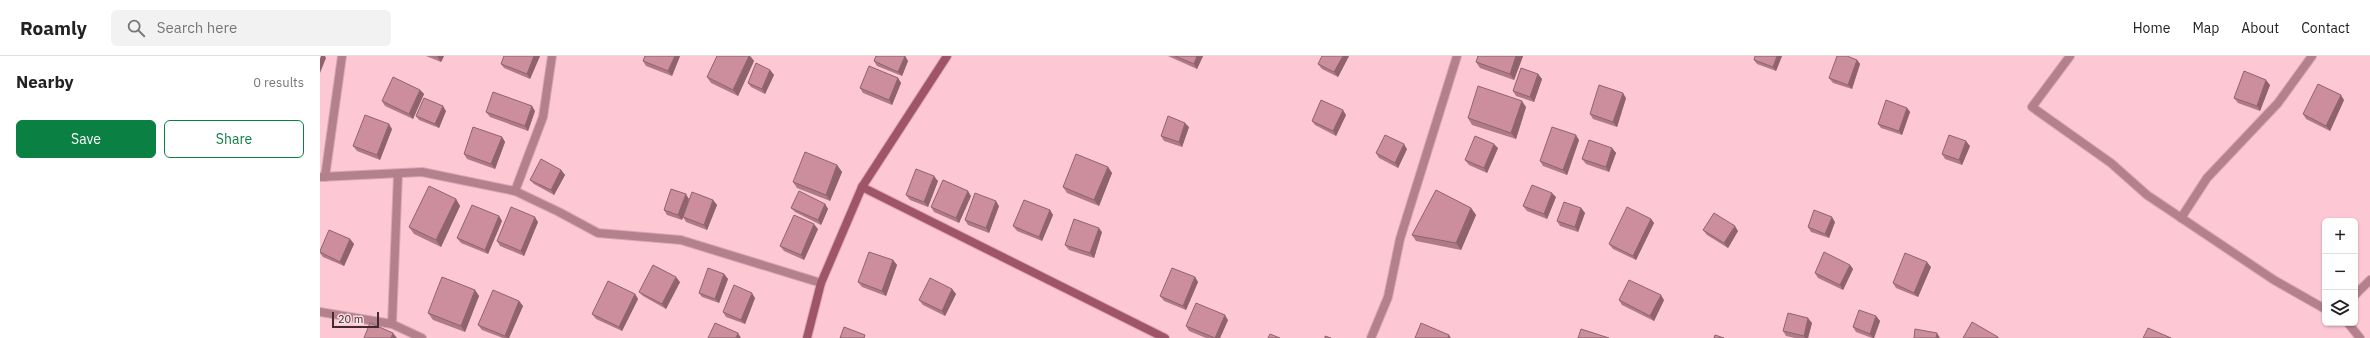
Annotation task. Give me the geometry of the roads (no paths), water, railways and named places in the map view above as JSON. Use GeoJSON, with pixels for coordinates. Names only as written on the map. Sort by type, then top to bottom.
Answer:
{"type":"FeatureCollection","features":[{"type":"Feature","properties":{"kind":"street"},"geometry":{"type":"LineString","coordinates":[[342,56],[322,177],[422,172],[515,191],[559,212],[598,234],[681,240],[821,283]]}},
{"type":"Feature","properties":{"kind":"street"},"geometry":{"type":"LineString","coordinates":[[515,191],[543,117],[552,56]]}},
{"type":"Feature","properties":{"kind":"street"},"geometry":{"type":"LineString","coordinates":[[807,338],[821,283],[862,188],[947,56]]}},
{"type":"Feature","properties":{"kind":"street"},"geometry":{"type":"LineString","coordinates":[[1371,338],[1388,297],[1400,239],[1456,56]]}},
{"type":"Feature","properties":{"kind":"street"},"geometry":{"type":"LineString","coordinates":[[2070,56],[2032,107],[2111,163],[2147,196],[2274,280],[2322,307]]}},
{"type":"Feature","properties":{"kind":"street"},"geometry":{"type":"LineString","coordinates":[[2181,218],[2206,178],[2278,103],[2312,56]]}},
{"type":"Feature","properties":{"kind":"street"},"geometry":{"type":"LineString","coordinates":[[392,324],[398,174]]}},
{"type":"Feature","properties":{"kind":"street"},"geometry":{"type":"LineString","coordinates":[[862,188],[1165,338]]}},
{"type":"Feature","properties":{"kind":"street"},"geometry":{"type":"LineString","coordinates":[[2358,291],[2370,280]]}},
{"type":"Feature","properties":{"kind":"street"},"geometry":{"type":"LineString","coordinates":[[320,312],[392,324],[422,338]]}},
{"type":"Feature","properties":{"kind":"street"},"geometry":{"type":"LineString","coordinates":[[2350,326],[2360,338]]}}]}
